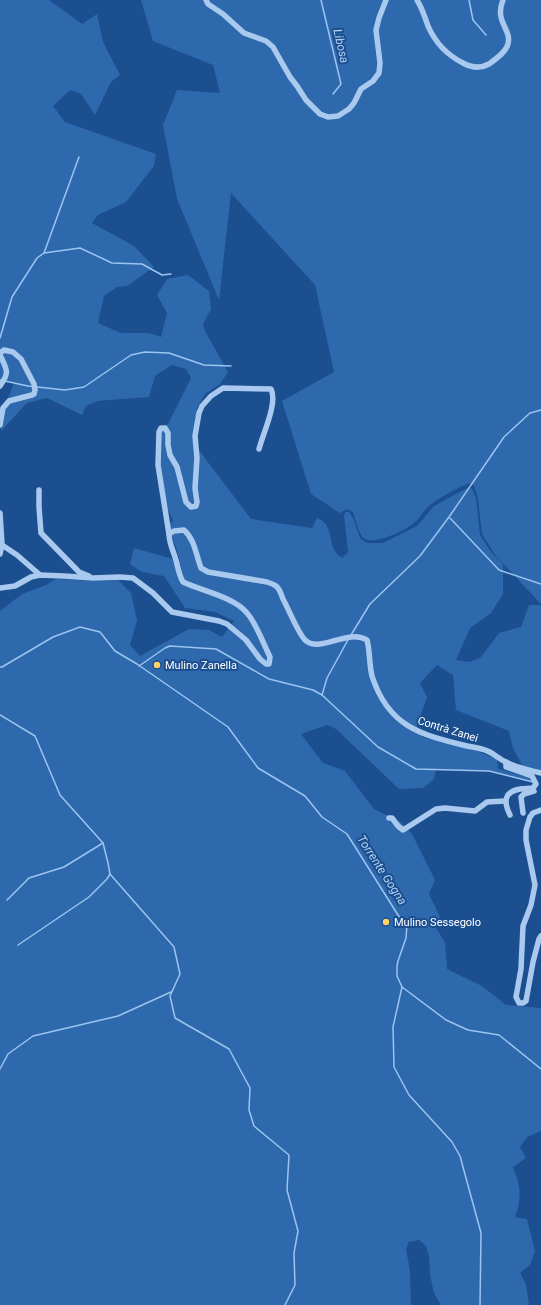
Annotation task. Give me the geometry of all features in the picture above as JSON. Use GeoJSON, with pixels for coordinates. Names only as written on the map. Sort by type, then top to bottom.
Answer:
{"type":"FeatureCollection","features":[{"type":"Feature","properties":{"kind":"street"},"geometry":{"type":"LineString","coordinates":[[206,0],[208,4],[244,33],[266,41],[273,47],[290,77],[310,105],[322,116],[332,117],[338,116],[349,109],[354,103],[360,89],[373,80],[379,73],[380,63],[376,30],[386,0]]}},
{"type":"Feature","properties":{"kind":"street"},"geometry":{"type":"LineString","coordinates":[[418,0],[429,27],[443,49],[461,62],[477,68],[489,64],[507,47],[508,37],[501,18],[501,6],[503,0]]}},
{"type":"Feature","properties":{"kind":"street"},"geometry":{"type":"LineString","coordinates":[[0,386],[6,377],[7,370],[0,353],[4,350],[13,352],[21,359],[35,387],[34,394],[9,401],[3,408],[0,425]]}},
{"type":"Feature","properties":{"kind":"street"},"geometry":{"type":"LineString","coordinates":[[0,588],[14,586],[31,577],[40,575],[93,578],[110,576],[133,578],[153,593],[172,612],[219,621],[227,624],[246,640],[260,659],[266,664],[269,664],[270,657],[254,624],[241,606],[183,582],[169,542],[170,534],[158,465],[159,432],[161,428],[165,428],[167,431],[169,450],[177,467],[186,502],[191,507],[196,506],[197,502],[195,488],[197,458],[195,436],[197,421],[202,406],[211,396],[220,390],[227,388],[271,389],[274,396],[270,416],[262,437],[260,449]]}},
{"type":"Feature","properties":{"kind":"street"},"geometry":{"type":"LineString","coordinates":[[39,490],[41,533],[79,572],[93,578]]}},
{"type":"Feature","properties":{"kind":"street"},"geometry":{"type":"LineString","coordinates":[[0,513],[2,545],[0,554]]}},
{"type":"Feature","properties":{"kind":"street","name":"Contrà Zanei"},"geometry":{"type":"LineString","coordinates":[[170,534],[174,531],[184,530],[195,547],[201,568],[208,572],[267,582],[275,585],[279,589],[304,640],[311,644],[326,643],[350,636],[362,637],[367,640],[372,675],[379,693],[393,715],[416,731],[466,746],[487,750],[506,762],[541,773]]}},
{"type":"Feature","properties":{"kind":"street"},"geometry":{"type":"LineString","coordinates":[[2,545],[22,559],[40,575]]}},
{"type":"Feature","properties":{"kind":"street","name":"Contrà Zanei"},"geometry":{"type":"LineString","coordinates":[[506,762],[506,767],[533,777],[536,784],[535,786]]}},
{"type":"Feature","properties":{"kind":"street"},"geometry":{"type":"LineString","coordinates":[[510,815],[506,801],[507,797],[516,790],[529,789],[535,786]]}},
{"type":"Feature","properties":{"kind":"street"},"geometry":{"type":"LineString","coordinates":[[523,813],[521,797],[524,794],[535,791],[535,786]]}},
{"type":"Feature","properties":{"kind":"street"},"geometry":{"type":"LineString","coordinates":[[389,818],[392,818],[403,830],[436,809],[445,808],[475,811],[486,802],[506,801]]}},
{"type":"Feature","properties":{"kind":"street"},"geometry":{"type":"LineString","coordinates":[[541,810],[533,813],[530,817],[526,830],[526,840],[535,885],[531,905],[523,926],[520,977],[516,997],[519,1003],[526,1001],[533,962],[541,936]]}},
{"type":"Feature","properties":{"kind":"shaded area"},"geometry":{"type":"Polygon","coordinates":[[[0,0],[49,0],[82,24],[97,14],[103,42],[120,75],[111,82],[95,115],[81,94],[70,90],[53,106],[65,122],[156,154],[154,166],[126,202],[98,215],[92,223],[134,246],[154,267],[127,286],[117,287],[104,296],[98,323],[121,333],[149,333],[161,337],[167,313],[157,295],[167,279],[188,275],[209,291],[211,309],[203,324],[205,331],[228,372],[220,384],[205,394],[197,408],[195,445],[251,519],[312,528],[317,518],[326,524],[333,546],[337,554],[342,558],[348,552],[344,515],[346,512],[349,512],[353,518],[360,538],[367,543],[383,543],[417,526],[434,506],[469,487],[472,489],[476,498],[480,535],[491,552],[503,564],[503,594],[491,613],[470,628],[456,660],[470,662],[481,657],[499,633],[521,627],[529,605],[541,606],[541,771],[523,767],[513,748],[509,731],[456,710],[453,675],[437,665],[420,683],[427,697],[417,726],[422,737],[474,750],[497,759],[498,769],[523,776],[531,773],[532,782],[489,771],[436,770],[434,779],[423,788],[399,789],[336,729],[327,725],[301,734],[323,763],[345,771],[374,809],[401,822],[412,834],[435,880],[429,894],[442,921],[436,928],[445,942],[447,969],[482,986],[506,1005],[541,1008],[541,1131],[527,1137],[520,1147],[526,1158],[513,1167],[518,1180],[520,1192],[519,1204],[515,1217],[527,1219],[535,1251],[530,1265],[520,1273],[526,1284],[529,1305],[441,1305],[434,1293],[430,1275],[429,1256],[426,1246],[419,1240],[409,1242],[406,1249],[410,1271],[411,1305],[0,1305],[0,611],[22,594],[46,585],[56,579],[91,581],[118,580],[131,593],[137,620],[130,645],[140,656],[189,629],[209,630],[222,637],[234,621],[215,612],[185,608],[164,576],[142,572],[130,564],[134,548],[180,561],[169,526],[173,520],[166,506],[160,466],[160,428],[168,424],[191,378],[186,369],[172,365],[155,376],[149,397],[97,401],[86,406],[82,415],[47,398],[27,403],[1,431],[3,410],[14,383],[0,380],[0,0]]]}},
{"type":"Feature","properties":{"kind":"shaded area"},"geometry":{"type":"Polygon","coordinates":[[[141,0],[541,0],[541,604],[496,556],[482,534],[478,498],[474,486],[469,483],[434,502],[417,520],[405,529],[391,536],[376,540],[365,539],[363,537],[359,531],[353,512],[347,509],[340,513],[311,494],[282,401],[334,372],[315,285],[231,193],[219,300],[177,199],[163,125],[177,90],[220,93],[213,65],[153,41],[141,0]]]}},
{"type":"Feature","properties":{"kind":"waterway","name":"Libosa"},"geometry":{"type":"LineString","coordinates":[[321,0],[341,84],[333,94]]}},
{"type":"Feature","properties":{"kind":"waterway"},"geometry":{"type":"LineString","coordinates":[[469,0],[473,20],[486,35]]}},
{"type":"Feature","properties":{"kind":"waterway"},"geometry":{"type":"LineString","coordinates":[[44,253],[79,157]]}},
{"type":"Feature","properties":{"kind":"waterway"},"geometry":{"type":"LineString","coordinates":[[0,338],[12,297],[37,258],[44,253],[80,248],[112,263],[142,264],[162,275],[171,274]]}},
{"type":"Feature","properties":{"kind":"waterway"},"geometry":{"type":"LineString","coordinates":[[0,380],[28,386],[65,390],[84,387],[131,355],[145,352],[169,353],[204,365],[231,366]]}},
{"type":"Feature","properties":{"kind":"waterway"},"geometry":{"type":"LineString","coordinates":[[351,635],[370,604],[420,556],[449,517],[504,437],[530,413],[541,410]]}},
{"type":"Feature","properties":{"kind":"waterway"},"geometry":{"type":"LineString","coordinates":[[450,518],[499,570],[541,584]]}},
{"type":"Feature","properties":{"kind":"waterway","name":"Torrente Gogna"},"geometry":{"type":"LineString","coordinates":[[0,667],[53,637],[80,627],[100,632],[115,651],[137,664],[228,727],[258,768],[305,796],[322,817],[347,834],[398,915],[407,925],[406,938],[397,966],[397,976],[402,987]]}},
{"type":"Feature","properties":{"kind":"waterway"},"geometry":{"type":"LineString","coordinates":[[322,695],[327,678],[349,638]]}},
{"type":"Feature","properties":{"kind":"waterway"},"geometry":{"type":"LineString","coordinates":[[139,666],[170,646],[216,649],[269,679],[313,690],[322,695],[378,747],[416,769],[489,771],[533,782]]}},
{"type":"Feature","properties":{"kind":"waterway"},"geometry":{"type":"LineString","coordinates":[[0,715],[35,736],[60,795],[103,843],[110,874],[174,947],[180,974],[170,996],[175,1018],[229,1049],[250,1088],[249,1110],[254,1126],[289,1155],[287,1190],[298,1231],[294,1253],[295,1285],[285,1305]]}},
{"type":"Feature","properties":{"kind":"waterway"},"geometry":{"type":"LineString","coordinates":[[7,900],[29,878],[64,867],[103,843]]}},
{"type":"Feature","properties":{"kind":"waterway"},"geometry":{"type":"LineString","coordinates":[[18,945],[89,897],[110,874]]}},
{"type":"Feature","properties":{"kind":"waterway"},"geometry":{"type":"LineString","coordinates":[[402,987],[393,1027],[394,1067],[409,1095],[452,1142],[460,1156],[481,1233],[480,1305]]}},
{"type":"Feature","properties":{"kind":"waterway"},"geometry":{"type":"LineString","coordinates":[[402,987],[446,1020],[468,1030],[499,1035],[541,1069]]}},
{"type":"Feature","properties":{"kind":"waterway"},"geometry":{"type":"LineString","coordinates":[[0,1069],[8,1054],[33,1036],[118,1016],[171,992]]}},
{"type":"Feature","properties":{"kind":"place","name":"Mulino Zanella"},"geometry":{"type":"Point","coordinates":[157,665]}},
{"type":"Feature","properties":{"kind":"place","name":"Mulino Sessegolo"},"geometry":{"type":"Point","coordinates":[386,922]}}]}
